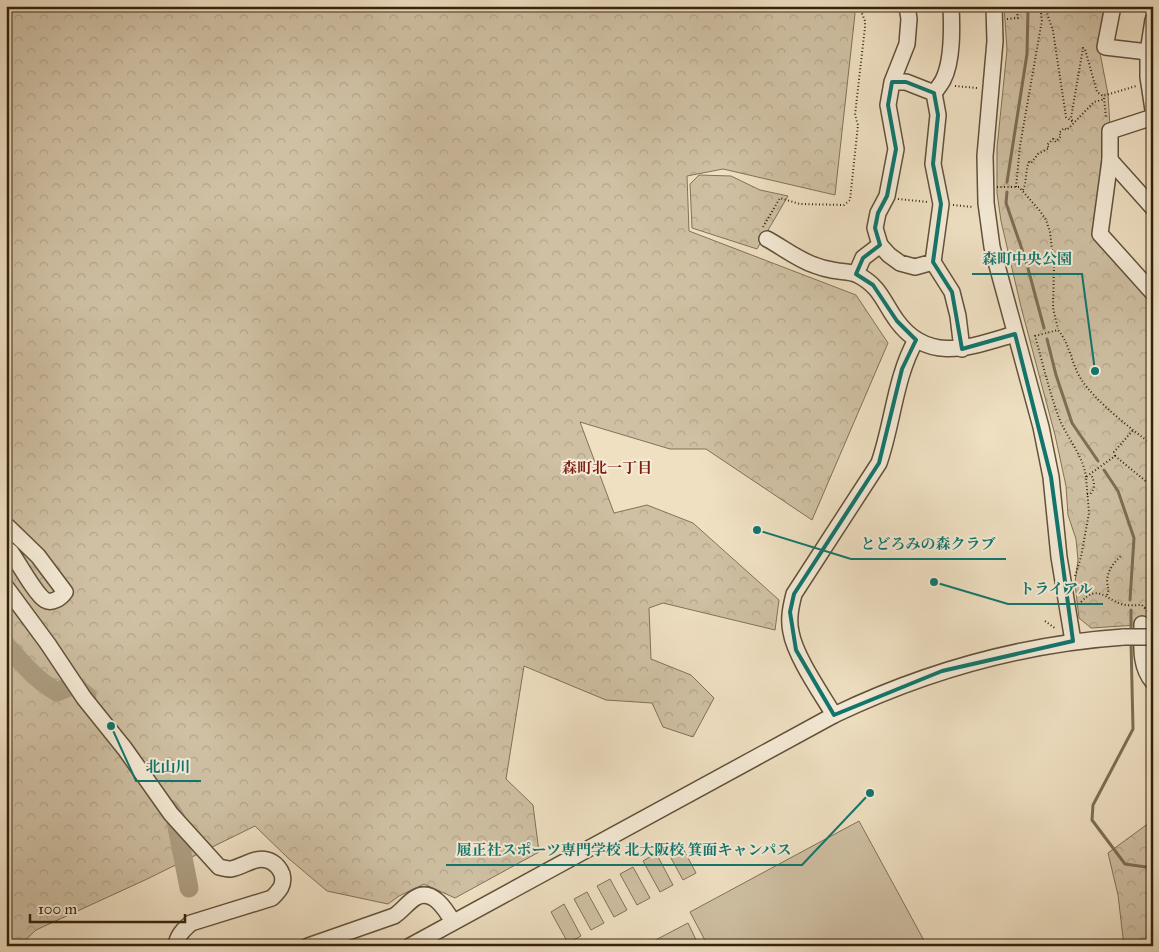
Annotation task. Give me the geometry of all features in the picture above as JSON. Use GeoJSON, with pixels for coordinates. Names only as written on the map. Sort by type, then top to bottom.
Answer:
{"type":"FeatureCollection","features":[{"type":"Feature","properties":{"kind":"street"},"geometry":{"type":"LineString","coordinates":[[907,6],[909,19],[907,44],[892,82],[888,104],[896,149],[887,196],[878,213],[875,228],[880,245],[900,263],[915,267],[933,262]]}},
{"type":"Feature","properties":{"kind":"street"},"geometry":{"type":"LineString","coordinates":[[951,6],[952,23],[949,60],[943,80],[937,88],[938,114],[933,164],[941,204],[933,262],[952,292],[962,349]]}},
{"type":"Feature","properties":{"kind":"street"},"geometry":{"type":"LineString","coordinates":[[994,6],[995,41],[986,156],[986,203],[992,247],[1041,427],[1051,477],[1059,557],[1073,641]]}},
{"type":"Feature","properties":{"kind":"street"},"geometry":{"type":"LineString","coordinates":[[1113,6],[1105,47],[1148,52]]}},
{"type":"Feature","properties":{"kind":"street"},"geometry":{"type":"LineString","coordinates":[[1153,20],[1148,52],[1148,83],[1153,110]]}},
{"type":"Feature","properties":{"kind":"street"},"geometry":{"type":"LineString","coordinates":[[892,82],[906,82],[937,88]]}},
{"type":"Feature","properties":{"kind":"street"},"geometry":{"type":"LineString","coordinates":[[1153,117],[1110,131],[1110,160],[1100,234],[1153,293]]}},
{"type":"Feature","properties":{"kind":"street"},"geometry":{"type":"LineString","coordinates":[[1110,160],[1153,208]]}},
{"type":"Feature","properties":{"kind":"street"},"geometry":{"type":"LineString","coordinates":[[767,238],[812,264],[831,270],[856,274],[873,285],[886,301],[897,321],[916,340],[925,344],[942,348],[962,349],[1015,334]]}},
{"type":"Feature","properties":{"kind":"street"},"geometry":{"type":"LineString","coordinates":[[856,274],[864,258],[880,245]]}},
{"type":"Feature","properties":{"kind":"street"},"geometry":{"type":"LineString","coordinates":[[834,715],[796,650],[791,632],[790,612],[794,594],[879,464],[902,369],[916,340]]}},
{"type":"Feature","properties":{"kind":"street"},"geometry":{"type":"LineString","coordinates":[[6,525],[38,556],[64,592],[61,597],[51,602],[45,600],[11,552],[6,548]]}},
{"type":"Feature","properties":{"kind":"street"},"geometry":{"type":"LineString","coordinates":[[6,588],[48,644],[84,698],[125,750],[171,814],[219,867],[229,869],[254,860],[264,859],[274,863],[281,870],[283,879],[281,889],[272,898],[191,924],[182,930],[176,940],[176,946]]}},
{"type":"Feature","properties":{"kind":"street"},"geometry":{"type":"LineString","coordinates":[[410,946],[834,715],[881,693],[942,671],[979,661],[1073,641],[1124,638],[1148,627]]}},
{"type":"Feature","properties":{"kind":"street"},"geometry":{"type":"LineString","coordinates":[[1148,627],[1143,662],[1145,671],[1153,682]]}},
{"type":"Feature","properties":{"kind":"street"},"geometry":{"type":"LineString","coordinates":[[308,946],[394,916],[417,896],[428,896],[438,901],[453,922]]}},
{"type":"Feature","properties":{"kind":"path"},"geometry":{"type":"LineString","coordinates":[[767,238],[759,234],[780,198],[800,204],[844,205],[850,200],[858,125],[855,115],[865,27],[865,21],[859,6]]}},
{"type":"Feature","properties":{"kind":"path"},"geometry":{"type":"LineString","coordinates":[[1006,20],[1018,18],[1016,6]]}},
{"type":"Feature","properties":{"kind":"path"},"geometry":{"type":"LineString","coordinates":[[1040,7],[1046,10],[1053,31],[1066,117],[1073,122]]}},
{"type":"Feature","properties":{"kind":"path"},"geometry":{"type":"LineString","coordinates":[[1016,187],[1020,146],[1042,20],[1040,7]]}},
{"type":"Feature","properties":{"kind":"path"},"geometry":{"type":"LineString","coordinates":[[1073,122],[1071,118],[1083,48],[1085,49],[1096,92],[1104,97]]}},
{"type":"Feature","properties":{"kind":"path"},"geometry":{"type":"LineString","coordinates":[[1022,191],[1029,162],[1031,163],[1038,154],[1049,148],[1047,145],[1053,139],[1056,142],[1061,136],[1059,133],[1064,128],[1067,130],[1094,102],[1148,83]]}},
{"type":"Feature","properties":{"kind":"path"},"geometry":{"type":"LineString","coordinates":[[937,88],[983,89]]}},
{"type":"Feature","properties":{"kind":"path"},"geometry":{"type":"LineString","coordinates":[[1104,97],[1106,118]]}},
{"type":"Feature","properties":{"kind":"path"},"geometry":{"type":"LineString","coordinates":[[997,187],[1020,188],[1046,220],[1050,232],[1054,267],[1053,308],[1058,330],[1068,346],[1076,370],[1089,392],[1153,445]]}},
{"type":"Feature","properties":{"kind":"path"},"geometry":{"type":"LineString","coordinates":[[1058,330],[1035,336],[1051,396],[1064,431],[1085,468],[1089,513],[1081,557],[1075,575]]}},
{"type":"Feature","properties":{"kind":"path"},"geometry":{"type":"LineString","coordinates":[[1115,456],[1114,452],[1134,430]]}},
{"type":"Feature","properties":{"kind":"path"},"geometry":{"type":"LineString","coordinates":[[1086,477],[1115,456]]}},
{"type":"Feature","properties":{"kind":"path"},"geometry":{"type":"LineString","coordinates":[[1115,456],[1153,487]]}},
{"type":"Feature","properties":{"kind":"path"},"geometry":{"type":"LineString","coordinates":[[1087,494],[1094,490],[1095,483],[1091,473]]}},
{"type":"Feature","properties":{"kind":"path"},"geometry":{"type":"LineString","coordinates":[[1086,485],[1095,483]]}},
{"type":"Feature","properties":{"kind":"path"},"geometry":{"type":"LineString","coordinates":[[1107,595],[1109,591],[1107,578],[1115,561],[1121,556]]}},
{"type":"Feature","properties":{"kind":"path"},"geometry":{"type":"LineString","coordinates":[[1081,602],[1092,594],[1098,594],[1107,596],[1122,605],[1142,605],[1145,608]]}},
{"type":"Feature","properties":{"kind":"path"},"geometry":{"type":"LineString","coordinates":[[1148,627],[1145,608],[1153,598]]}},
{"type":"Feature","properties":{"kind":"path"},"geometry":{"type":"LineString","coordinates":[[1046,620],[1056,629]]}},
{"type":"Feature","properties":{"kind":"highlighted area"},"geometry":{"type":"Polygon","coordinates":[[[892,82],[906,82],[934,93],[938,115],[933,164],[941,204],[933,262],[952,292],[962,349],[1015,334],[1051,477],[1073,641],[942,671],[834,715],[796,650],[790,612],[794,594],[879,463],[902,369],[916,340],[897,321],[873,285],[856,274],[863,258],[880,245],[875,228],[878,213],[887,196],[896,149],[888,105],[892,82]]]}},
{"type":"Feature","properties":{"kind":"green space"},"geometry":{"type":"Polygon","coordinates":[[[6,6],[852,6],[855,14],[835,195],[723,169],[687,176],[689,231],[856,295],[888,343],[812,520],[706,449],[670,449],[580,422],[614,513],[647,505],[693,523],[779,600],[775,630],[663,603],[649,608],[651,659],[691,675],[714,698],[693,737],[663,727],[652,703],[606,700],[524,666],[506,779],[533,805],[539,852],[455,898],[424,884],[399,896],[388,904],[327,891],[288,858],[255,826],[145,880],[36,930],[19,946],[6,946],[6,6]]]}},
{"type":"Feature","properties":{"kind":"green space"},"geometry":{"type":"Polygon","coordinates":[[[1004,6],[1107,6],[1100,53],[1108,94],[1110,126],[1104,128],[1095,238],[1153,302],[1153,624],[1091,628],[1079,618],[1075,583],[1078,560],[1076,539],[1068,515],[1066,486],[1055,435],[1021,307],[1001,221],[997,193],[997,148],[1007,50],[1004,6]]]}},
{"type":"Feature","properties":{"kind":"green space"},"geometry":{"type":"Polygon","coordinates":[[[699,175],[731,176],[760,190],[788,196],[757,249],[692,228],[690,184],[699,175]]]}},
{"type":"Feature","properties":{"kind":"green space"},"geometry":{"type":"Polygon","coordinates":[[[1153,820],[1153,946],[1124,946],[1118,895],[1108,853],[1153,820]]]}},
{"type":"Feature","properties":{"kind":"green space"},"geometry":{"type":"Polygon","coordinates":[[[859,821],[927,946],[708,946],[690,912],[859,821]]]}},
{"type":"Feature","properties":{"kind":"green space"},"geometry":{"type":"Polygon","coordinates":[[[679,841],[696,873],[683,880],[666,849],[679,841]]]}},
{"type":"Feature","properties":{"kind":"green space"},"geometry":{"type":"Polygon","coordinates":[[[656,853],[673,885],[660,892],[643,861],[656,853]]]}},
{"type":"Feature","properties":{"kind":"green space"},"geometry":{"type":"Polygon","coordinates":[[[633,867],[650,898],[637,905],[620,874],[633,867]]]}},
{"type":"Feature","properties":{"kind":"green space"},"geometry":{"type":"Polygon","coordinates":[[[610,879],[627,910],[614,917],[597,886],[610,879]]]}},
{"type":"Feature","properties":{"kind":"green space"},"geometry":{"type":"Polygon","coordinates":[[[587,892],[604,923],[591,930],[574,899],[587,892]]]}},
{"type":"Feature","properties":{"kind":"green space"},"geometry":{"type":"Polygon","coordinates":[[[564,904],[581,936],[568,943],[551,912],[564,904]]]}},
{"type":"Feature","properties":{"kind":"green space"},"geometry":{"type":"Polygon","coordinates":[[[688,923],[699,946],[644,946],[688,923]]]}},
{"type":"Feature","properties":{"kind":"waterway"},"geometry":{"type":"LineString","coordinates":[[1007,182],[1027,54],[1028,10]]}},
{"type":"Feature","properties":{"kind":"waterway"},"geometry":{"type":"LineString","coordinates":[[1007,192],[1006,203],[1026,261],[1044,328]]}},
{"type":"Feature","properties":{"kind":"waterway"},"geometry":{"type":"LineString","coordinates":[[1047,339],[1056,375],[1072,423],[1098,461]]}},
{"type":"Feature","properties":{"kind":"waterway"},"geometry":{"type":"LineString","coordinates":[[1104,470],[1118,491],[1134,538],[1130,600]]}},
{"type":"Feature","properties":{"kind":"waterway"},"geometry":{"type":"LineString","coordinates":[[1131,610],[1131,632]]}},
{"type":"Feature","properties":{"kind":"waterway"},"geometry":{"type":"LineString","coordinates":[[1131,641],[1133,729],[1093,805],[1092,820],[1125,864],[1153,868]]}},
{"type":"Feature","properties":{"kind":"waterway"},"geometry":{"type":"LineString","coordinates":[[6,645],[30,671],[49,687],[57,692],[74,685],[87,696]]}},
{"type":"Feature","properties":{"kind":"waterway"},"geometry":{"type":"LineString","coordinates":[[170,809],[175,817],[189,888]]}},
{"type":"Feature","properties":{"kind":"place","name":"森町中央公園"},"geometry":{"type":"Point","coordinates":[1095,371]}},
{"type":"Feature","properties":{"kind":"place","name":"とどろみの森クラブ"},"geometry":{"type":"Point","coordinates":[757,530]}},
{"type":"Feature","properties":{"kind":"place","name":"トライアル"},"geometry":{"type":"Point","coordinates":[934,582]}},
{"type":"Feature","properties":{"kind":"place","name":"北山川"},"geometry":{"type":"Point","coordinates":[111,726]}},
{"type":"Feature","properties":{"kind":"place","name":"履正社スポーツ専門学校 北大阪校 箕面キャンパス"},"geometry":{"type":"Point","coordinates":[870,793]}},
{"type":"Feature","properties":{"kind":"district","name":"森町北一丁目"},"geometry":{"type":"Point","coordinates":[607,468]}}]}
